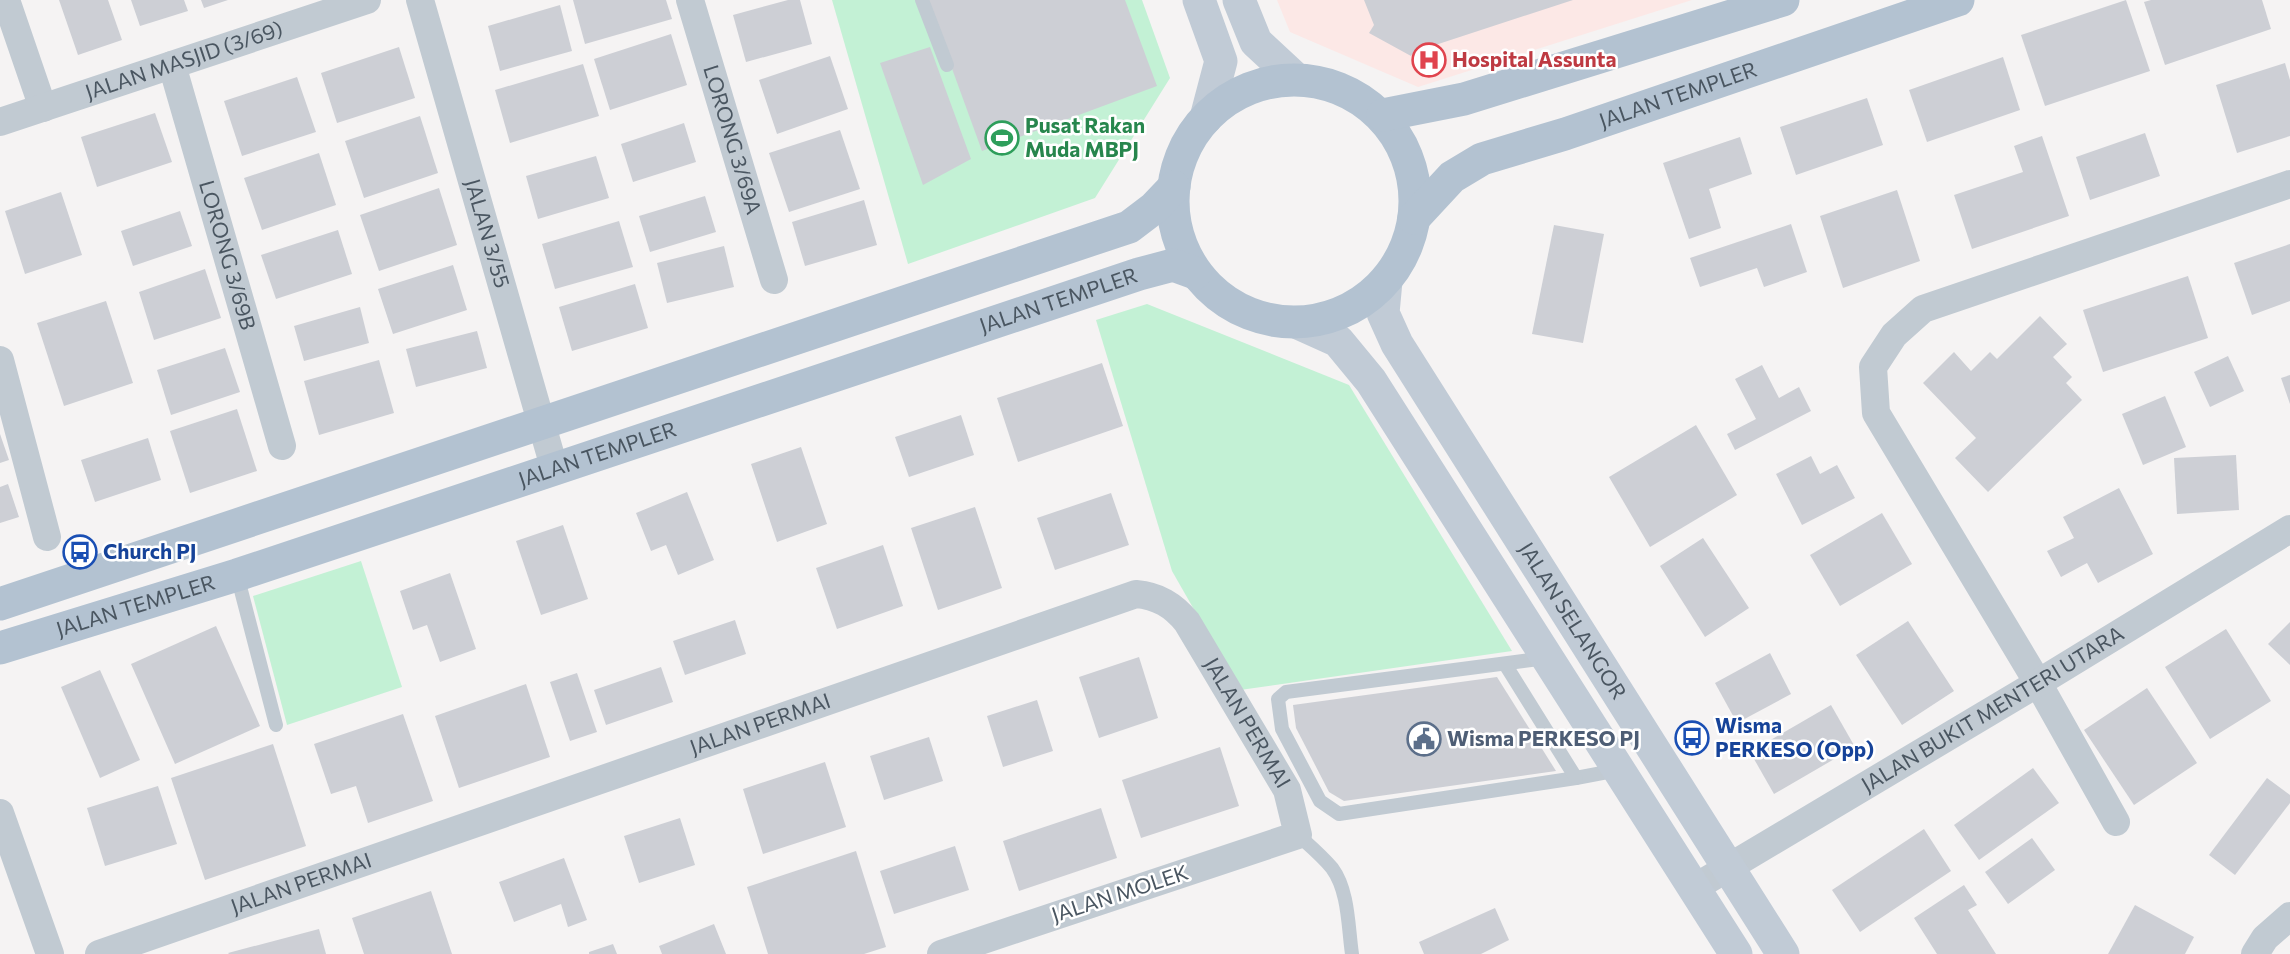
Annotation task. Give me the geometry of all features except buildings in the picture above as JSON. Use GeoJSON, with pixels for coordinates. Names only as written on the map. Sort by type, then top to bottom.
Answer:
{"type":"FeatureCollection","features":[{"type":"Feature","properties":{"kind":"main road"},"geometry":{"type":"LineString","coordinates":[[1199,0],[1221,61],[1206,118],[1185,150],[1174,187],[1173,217],[1180,246],[1194,273],[1217,296],[1245,313],[1277,322],[1298,323],[1331,317],[1361,303],[1386,280],[1404,251],[1414,218],[1414,181],[1402,146],[1383,115],[1358,95],[1328,83],[1296,79],[1262,85],[1232,98],[1206,118]]}},
{"type":"Feature","properties":{"kind":"main road"},"geometry":{"type":"LineString","coordinates":[[1239,0],[1256,42],[1296,79]]}},
{"type":"Feature","properties":{"kind":"main road"},"geometry":{"type":"LineString","coordinates":[[1383,115],[1464,99],[1783,0]]}},
{"type":"Feature","properties":{"kind":"main road","name":"JALAN TEMPLER"},"geometry":{"type":"LineString","coordinates":[[1414,218],[1452,177],[1482,159],[1565,134],[1958,0]]}},
{"type":"Feature","properties":{"kind":"main road","name":"JALAN TEMPLER"},"geometry":{"type":"LineString","coordinates":[[0,604],[1129,227],[1154,208],[1174,187]]}},
{"type":"Feature","properties":{"kind":"main road","name":"JALAN TEMPLER"},"geometry":{"type":"LineString","coordinates":[[0,648],[237,575],[1139,274],[1173,265],[1194,273]]}},
{"type":"Feature","properties":{"kind":"main road","name":"JALAN SELANGOR"},"geometry":{"type":"LineString","coordinates":[[1386,280],[1383,313],[1397,344],[1784,954]]}},
{"type":"Feature","properties":{"kind":"main road","name":"JALAN SELANGOR"},"geometry":{"type":"LineString","coordinates":[[1298,323],[1338,341],[1371,381],[1736,954]]}},
{"type":"Feature","properties":{"kind":"street"},"geometry":{"type":"LineString","coordinates":[[6,0],[43,108]]}},
{"type":"Feature","properties":{"kind":"street","name":"JALAN MASJID (3/69)"},"geometry":{"type":"LineString","coordinates":[[0,122],[367,0]]}},
{"type":"Feature","properties":{"kind":"street","name":"JALAN 3/55"},"geometry":{"type":"LineString","coordinates":[[420,0],[554,468]]}},
{"type":"Feature","properties":{"kind":"street","name":"LORONG 3/69A"},"geometry":{"type":"LineString","coordinates":[[690,0],[774,280]]}},
{"type":"Feature","properties":{"kind":"street","name":"LORONG 3/69B"},"geometry":{"type":"LineString","coordinates":[[172,65],[282,446]]}},
{"type":"Feature","properties":{"kind":"street"},"geometry":{"type":"LineString","coordinates":[[2116,822],[2038,683],[1876,413],[1873,367],[1894,335],[1923,309],[2290,184]]}},
{"type":"Feature","properties":{"kind":"street"},"geometry":{"type":"LineString","coordinates":[[0,360],[47,537]]}},
{"type":"Feature","properties":{"kind":"street","name":"JALAN BUKIT MENTERI UTARA"},"geometry":{"type":"LineString","coordinates":[[1694,888],[2038,683],[2290,529]]}},
{"type":"Feature","properties":{"kind":"street","name":"JALAN PERMAI"},"geometry":{"type":"LineString","coordinates":[[99,954],[1136,594],[1168,603],[1187,622],[1287,790],[1299,835]]}},
{"type":"Feature","properties":{"kind":"street"},"geometry":{"type":"LineString","coordinates":[[0,813],[50,954]]}},
{"type":"Feature","properties":{"kind":"street","name":"JALAN MOLEK"},"geometry":{"type":"LineString","coordinates":[[943,954],[1299,835]]}},
{"type":"Feature","properties":{"kind":"street"},"geometry":{"type":"LineString","coordinates":[[2255,954],[2265,938],[2290,915]]}},
{"type":"Feature","properties":{"kind":"lane"},"geometry":{"type":"LineString","coordinates":[[922,0],[947,65]]}},
{"type":"Feature","properties":{"kind":"lane"},"geometry":{"type":"LineString","coordinates":[[237,575],[276,725]]}},
{"type":"Feature","properties":{"kind":"lane"},"geometry":{"type":"LineString","coordinates":[[1547,658],[1286,692],[1278,699],[1282,729],[1320,801],[1339,814],[1618,770]]}},
{"type":"Feature","properties":{"kind":"lane"},"geometry":{"type":"LineString","coordinates":[[1505,664],[1576,778]]}},
{"type":"Feature","properties":{"kind":"lane"},"geometry":{"type":"LineString","coordinates":[[1299,835],[1331,867],[1339,879],[1352,954]]}},
{"type":"Feature","properties":{"kind":"shaded area","name":"Hospital Assunta"},"geometry":{"type":"Polygon","coordinates":[[[1277,0],[1692,0],[1418,87],[1290,32],[1277,0]]]}},
{"type":"Feature","properties":{"kind":"green space","name":"Pusat Rakan Muda MBPJ"},"geometry":{"type":"Polygon","coordinates":[[[832,0],[1142,0],[1170,78],[1095,198],[908,264],[832,0]]]}},
{"type":"Feature","properties":{"kind":"green space"},"geometry":{"type":"Polygon","coordinates":[[[1147,304],[1349,385],[1512,651],[1240,690],[1172,571],[1096,320],[1147,304]]]}},
{"type":"Feature","properties":{"kind":"green space"},"geometry":{"type":"Polygon","coordinates":[[[361,561],[402,687],[287,725],[253,596],[361,561]]]}},
{"type":"Feature","properties":{"kind":"place","name":"Hospital Assunta"},"geometry":{"type":"Point","coordinates":[1429,60]}},
{"type":"Feature","properties":{"kind":"place","name":"Pusat Rakan Muda MBPJ"},"geometry":{"type":"Point","coordinates":[1002,138]}},
{"type":"Feature","properties":{"kind":"place","name":"Church PJ"},"geometry":{"type":"Point","coordinates":[80,552]}},
{"type":"Feature","properties":{"kind":"place","name":"Wisma PERKESO (Opp)"},"geometry":{"type":"Point","coordinates":[1692,738]}},
{"type":"Feature","properties":{"kind":"place","name":"Wisma PERKESO PJ"},"geometry":{"type":"Point","coordinates":[1424,739]}}]}
